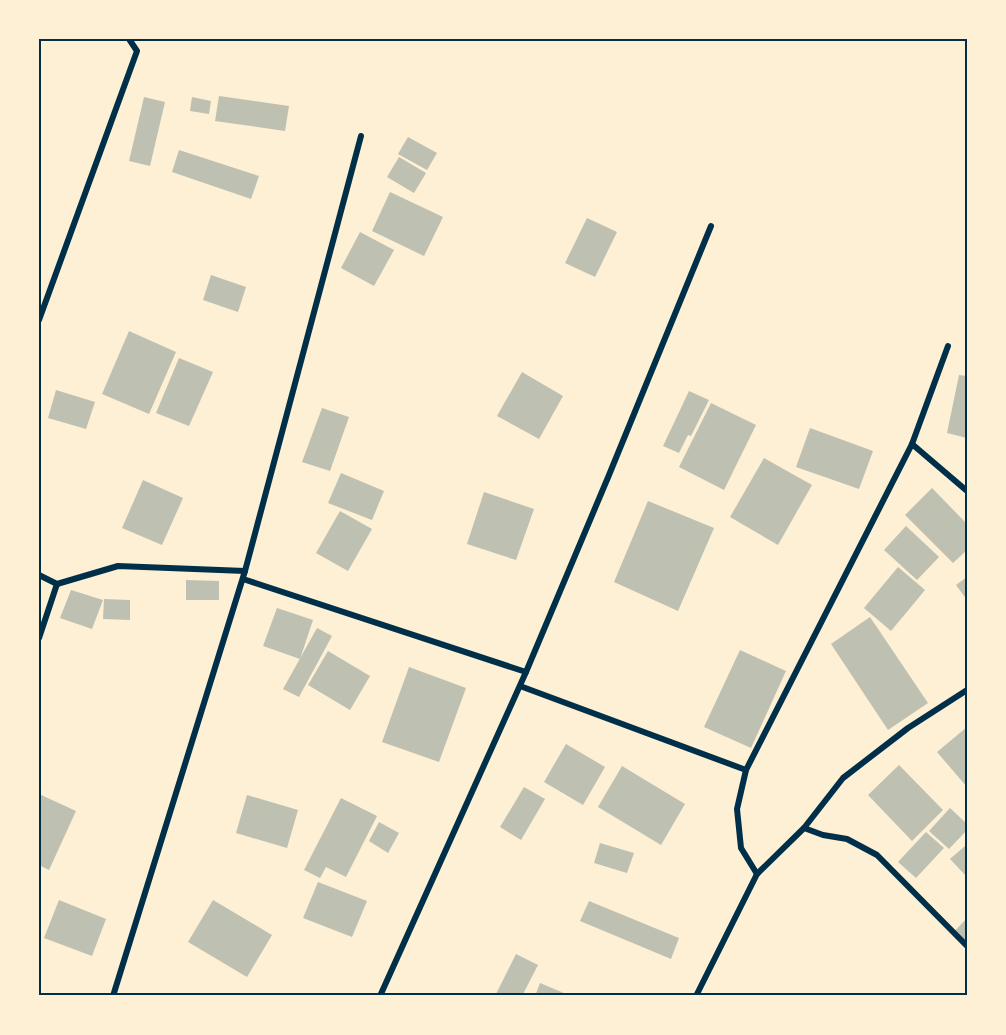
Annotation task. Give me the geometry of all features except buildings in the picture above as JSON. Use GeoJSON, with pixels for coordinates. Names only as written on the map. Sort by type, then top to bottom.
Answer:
{"type":"FeatureCollection","features":[{"type":"Feature","properties":{"kind":"street"},"geometry":{"type":"LineString","coordinates":[[39,319],[137,51],[129,39]]}},
{"type":"Feature","properties":{"kind":"street"},"geometry":{"type":"LineString","coordinates":[[113,996],[243,579],[361,136]]}},
{"type":"Feature","properties":{"kind":"street"},"geometry":{"type":"LineString","coordinates":[[380,996],[520,686],[711,226]]}},
{"type":"Feature","properties":{"kind":"street"},"geometry":{"type":"LineString","coordinates":[[757,874],[741,848],[738,809],[746,770],[912,444],[948,346]]}},
{"type":"Feature","properties":{"kind":"street"},"geometry":{"type":"LineString","coordinates":[[912,444],[967,491]]}},
{"type":"Feature","properties":{"kind":"street"},"geometry":{"type":"LineString","coordinates":[[39,575],[57,584],[118,566],[245,571]]}},
{"type":"Feature","properties":{"kind":"street"},"geometry":{"type":"LineString","coordinates":[[243,579],[526,672]]}},
{"type":"Feature","properties":{"kind":"street"},"geometry":{"type":"LineString","coordinates":[[39,638],[57,584]]}},
{"type":"Feature","properties":{"kind":"street"},"geometry":{"type":"LineString","coordinates":[[520,686],[746,770]]}},
{"type":"Feature","properties":{"kind":"street"},"geometry":{"type":"LineString","coordinates":[[696,996],[757,874],[804,828],[843,778],[908,728],[967,690]]}},
{"type":"Feature","properties":{"kind":"street"},"geometry":{"type":"LineString","coordinates":[[804,828],[823,835],[847,839],[877,855],[967,946]]}}]}
